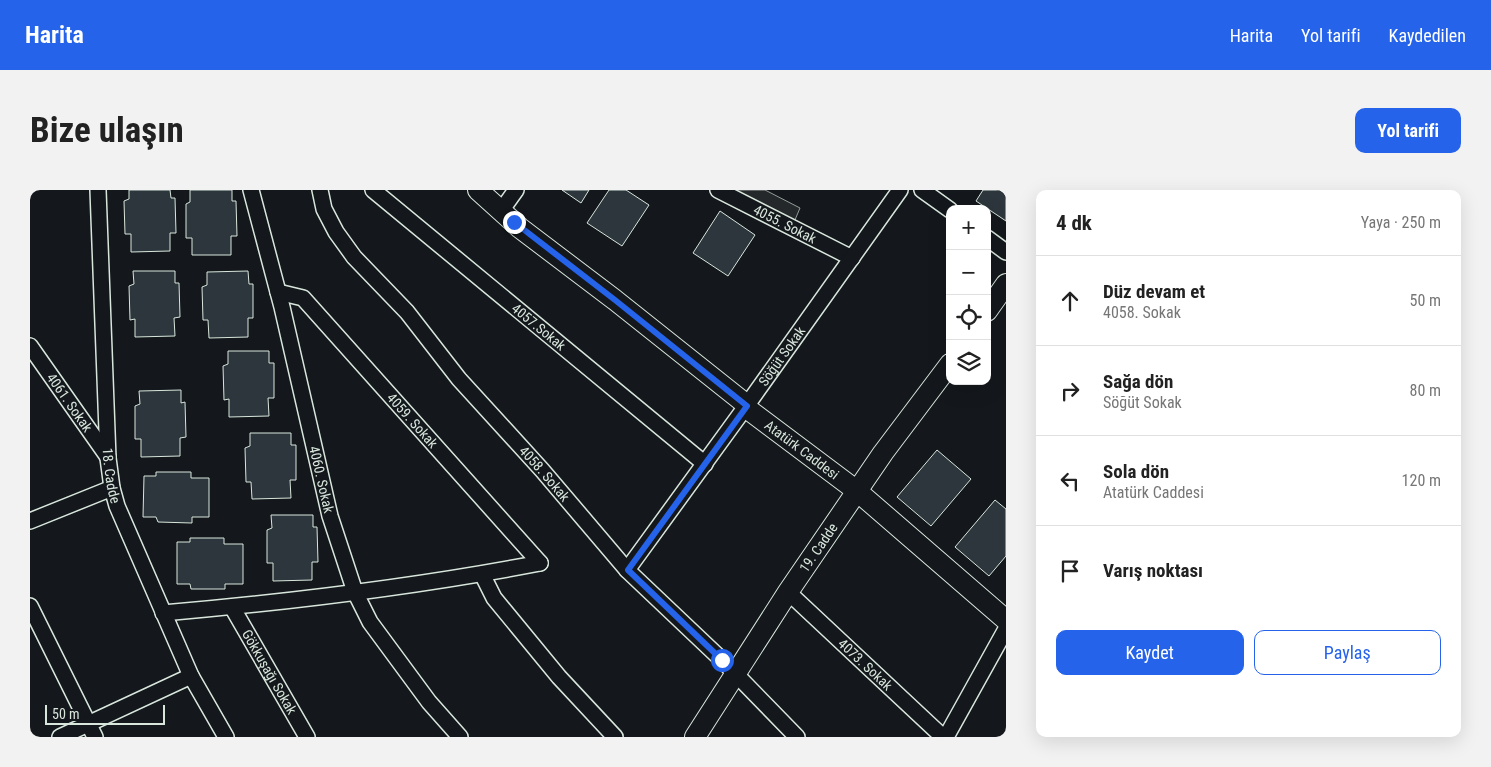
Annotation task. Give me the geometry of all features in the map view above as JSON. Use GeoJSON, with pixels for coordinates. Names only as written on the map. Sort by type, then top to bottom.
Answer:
{"type":"FeatureCollection","features":[{"type":"Feature","properties":{"kind":"street","name":"18. Cadde"},"geometry":{"type":"LineString","coordinates":[[98,190],[108,458],[112,488],[117,506],[162,613],[191,676],[226,737]]}},
{"type":"Feature","properties":{"kind":"street","name":"4060. Sokak"},"geometry":{"type":"LineString","coordinates":[[251,190],[278,292],[330,516],[355,592],[370,622],[429,702],[460,737]]}},
{"type":"Feature","properties":{"kind":"street","name":"4058. Sokak"},"geometry":{"type":"LineString","coordinates":[[320,190],[324,209],[336,232],[354,257],[406,312],[459,379],[542,470],[628,570],[736,674],[797,737]]}},
{"type":"Feature","properties":{"kind":"street","name":"4057.Sokak"},"geometry":{"type":"LineString","coordinates":[[373,190],[705,464]]}},
{"type":"Feature","properties":{"kind":"street","name":"Atatürk Caddesi"},"geometry":{"type":"LineString","coordinates":[[478,190],[520,228],[615,300],[747,406],[749,410],[857,491],[1006,620]]}},
{"type":"Feature","properties":{"kind":"street"},"geometry":{"type":"LineString","coordinates":[[501,211],[516,190]]}},
{"type":"Feature","properties":{"kind":"street","name":"4055. Sokak"},"geometry":{"type":"LineString","coordinates":[[718,190],[852,258]]}},
{"type":"Feature","properties":{"kind":"street","name":"Söğüt Sokak"},"geometry":{"type":"LineString","coordinates":[[628,570],[900,190]]}},
{"type":"Feature","properties":{"kind":"street"},"geometry":{"type":"LineString","coordinates":[[922,190],[946,207]]}},
{"type":"Feature","properties":{"kind":"street"},"geometry":{"type":"LineString","coordinates":[[991,241],[1006,252]]}},
{"type":"Feature","properties":{"kind":"street"},"geometry":{"type":"LineString","coordinates":[[991,305],[1006,284]]}},
{"type":"Feature","properties":{"kind":"street","name":"4059. Sokak"},"geometry":{"type":"LineString","coordinates":[[278,292],[303,298],[540,563],[482,574]]}},
{"type":"Feature","properties":{"kind":"street","name":"4061. Sokak"},"geometry":{"type":"LineString","coordinates":[[30,346],[108,458]]}},
{"type":"Feature","properties":{"kind":"street","name":"19. Cadde"},"geometry":{"type":"LineString","coordinates":[[695,737],[788,592],[883,453],[946,369]]}},
{"type":"Feature","properties":{"kind":"street"},"geometry":{"type":"LineString","coordinates":[[30,521],[112,488]]}},
{"type":"Feature","properties":{"kind":"street"},"geometry":{"type":"LineString","coordinates":[[162,613],[232,607],[482,574],[494,598],[560,677],[615,737]]}},
{"type":"Feature","properties":{"kind":"street","name":"4073. Sokak"},"geometry":{"type":"LineString","coordinates":[[788,592],[944,737]]}},
{"type":"Feature","properties":{"kind":"street"},"geometry":{"type":"LineString","coordinates":[[30,606],[92,730]]}},
{"type":"Feature","properties":{"kind":"street","name":"Gökkuşağı Sokak"},"geometry":{"type":"LineString","coordinates":[[232,607],[307,737]]}},
{"type":"Feature","properties":{"kind":"street"},"geometry":{"type":"LineString","coordinates":[[944,737],[1006,629]]}},
{"type":"Feature","properties":{"kind":"street"},"geometry":{"type":"LineString","coordinates":[[60,737],[92,730],[191,676]]}},
{"type":"Feature","properties":{"kind":"shaded area"},"geometry":{"type":"Polygon","coordinates":[[[718,190],[765,190],[800,208],[792,227],[718,190]]]}},
{"type":"Feature","properties":{"kind":"building"},"geometry":{"type":"Polygon","coordinates":[[[129,190],[170,190],[171,198],[175,198],[176,233],[170,233],[170,251],[131,252],[131,234],[125,234],[124,201],[129,199],[129,190]]]}},
{"type":"Feature","properties":{"kind":"building"},"geometry":{"type":"Polygon","coordinates":[[[190,190],[232,190],[232,201],[236,201],[237,236],[231,236],[231,255],[192,255],[192,238],[186,238],[186,204],[190,202],[190,190]]]}},
{"type":"Feature","properties":{"kind":"building"},"geometry":{"type":"Polygon","coordinates":[[[562,190],[589,190],[581,203],[562,190]]]}},
{"type":"Feature","properties":{"kind":"building"},"geometry":{"type":"Polygon","coordinates":[[[609,190],[626,190],[649,205],[622,246],[587,223],[609,190]]]}},
{"type":"Feature","properties":{"kind":"building"},"geometry":{"type":"Polygon","coordinates":[[[983,190],[1006,190],[1006,221],[991,211],[991,205],[982,205],[976,201],[983,190]]]}},
{"type":"Feature","properties":{"kind":"building"},"geometry":{"type":"Polygon","coordinates":[[[720,211],[755,235],[728,276],[693,253],[720,211]]]}},
{"type":"Feature","properties":{"kind":"building"},"geometry":{"type":"Polygon","coordinates":[[[133,271],[175,271],[175,283],[179,283],[180,317],[174,318],[175,336],[135,337],[135,319],[130,320],[129,286],[134,284],[133,271]]]}},
{"type":"Feature","properties":{"kind":"building"},"geometry":{"type":"Polygon","coordinates":[[[248,271],[249,284],[253,284],[253,318],[248,318],[248,337],[209,338],[208,320],[203,320],[202,287],[207,285],[207,272],[248,271]]]}},
{"type":"Feature","properties":{"kind":"building"},"geometry":{"type":"Polygon","coordinates":[[[228,351],[269,351],[269,363],[274,363],[274,398],[268,398],[269,416],[229,417],[229,399],[224,400],[223,366],[228,364],[228,351]]]}},
{"type":"Feature","properties":{"kind":"building"},"geometry":{"type":"Polygon","coordinates":[[[181,390],[181,403],[185,402],[186,437],[180,438],[180,456],[141,457],[141,439],[135,439],[135,406],[140,404],[139,391],[181,390]]]}},
{"type":"Feature","properties":{"kind":"building"},"geometry":{"type":"Polygon","coordinates":[[[250,433],[291,433],[291,445],[296,445],[296,480],[290,480],[291,498],[252,499],[251,482],[246,482],[245,448],[250,446],[250,433]]]}},
{"type":"Feature","properties":{"kind":"building"},"geometry":{"type":"Polygon","coordinates":[[[937,450],[971,479],[931,526],[897,497],[937,450]]]}},
{"type":"Feature","properties":{"kind":"building"},"geometry":{"type":"Polygon","coordinates":[[[156,472],[191,472],[191,478],[209,478],[209,517],[192,517],[192,523],[158,522],[156,517],[143,517],[144,476],[156,476],[156,472]]]}},
{"type":"Feature","properties":{"kind":"building"},"geometry":{"type":"Polygon","coordinates":[[[995,500],[1006,509],[1006,556],[989,576],[955,547],[995,500]]]}},
{"type":"Feature","properties":{"kind":"building"},"geometry":{"type":"Polygon","coordinates":[[[271,515],[313,515],[313,527],[317,527],[318,562],[312,562],[312,580],[273,581],[273,563],[267,563],[267,530],[272,528],[271,515]]]}},
{"type":"Feature","properties":{"kind":"building"},"geometry":{"type":"Polygon","coordinates":[[[190,538],[224,538],[224,544],[243,544],[243,584],[225,584],[225,589],[191,589],[190,584],[177,584],[177,542],[190,542],[190,538]]]}},
{"type":"Feature","properties":{"kind":"route"},"geometry":{"type":"LineString","coordinates":[[514,222],[747,406],[628,570],[722,660]]}}]}
